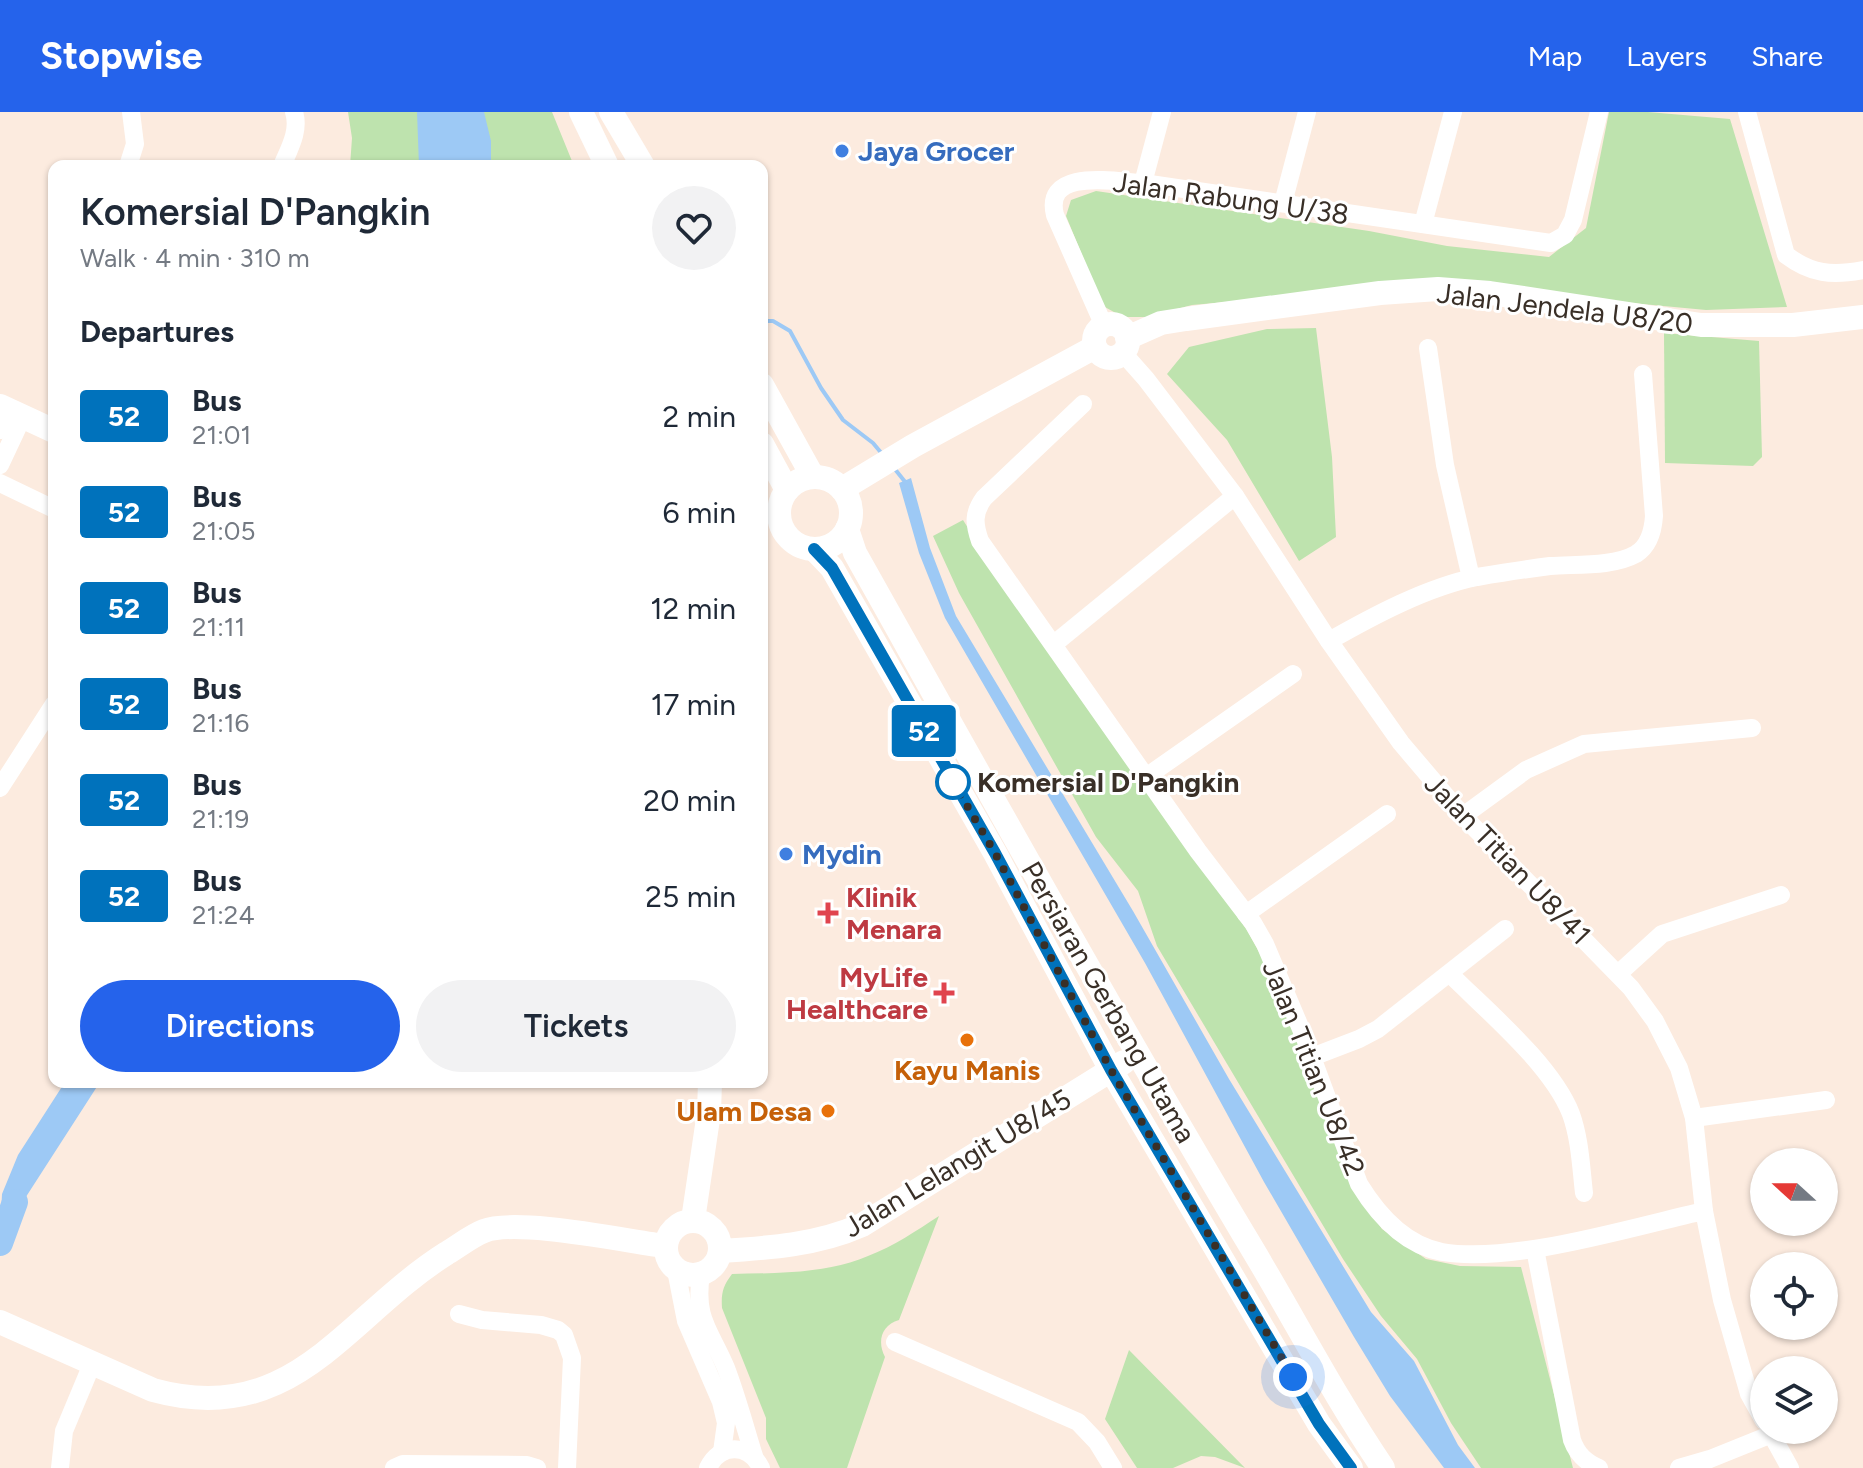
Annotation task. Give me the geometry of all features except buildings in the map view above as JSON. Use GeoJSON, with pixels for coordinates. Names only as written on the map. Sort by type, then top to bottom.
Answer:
{"type":"FeatureCollection","features":[{"type":"Feature","properties":{"kind":"street"},"geometry":{"type":"LineString","coordinates":[[130,160],[135,144],[131,112]]}},
{"type":"Feature","properties":{"kind":"street"},"geometry":{"type":"LineString","coordinates":[[284,160],[295,133],[297,121],[294,112]]}},
{"type":"Feature","properties":{"kind":"street"},"geometry":{"type":"LineString","coordinates":[[581,112],[604,160]]}},
{"type":"Feature","properties":{"kind":"street"},"geometry":{"type":"LineString","coordinates":[[611,112],[639,160]]}},
{"type":"Feature","properties":{"kind":"street"},"geometry":{"type":"LineString","coordinates":[[1143,183],[1162,112]]}},
{"type":"Feature","properties":{"kind":"street"},"geometry":{"type":"LineString","coordinates":[[1283,203],[1307,112]]}},
{"type":"Feature","properties":{"kind":"street"},"geometry":{"type":"LineString","coordinates":[[1423,224],[1453,112]]}},
{"type":"Feature","properties":{"kind":"street","name":"Jalan Rabung U/38"},"geometry":{"type":"LineString","coordinates":[[1100,337],[1055,215],[1054,199],[1057,192],[1066,186],[1087,179],[1143,183],[1551,243],[1565,235],[1573,220],[1599,112]]}},
{"type":"Feature","properties":{"kind":"street"},"geometry":{"type":"LineString","coordinates":[[1747,112],[1786,255],[1810,271],[1825,274],[1840,275],[1863,270]]}},
{"type":"Feature","properties":{"kind":"street","name":"Jalan Jendela U8/20"},"geometry":{"type":"LineString","coordinates":[[1125,346],[1161,323],[1380,293],[1438,289],[1490,293],[1713,326],[1793,325],[1863,317]]}},
{"type":"Feature","properties":{"kind":"street"},"geometry":{"type":"LineString","coordinates":[[842,489],[1118,326],[1125,346]]}},
{"type":"Feature","properties":{"kind":"street","name":"Jalan Titian U8/41"},"geometry":{"type":"LineString","coordinates":[[1125,346],[1146,379],[1235,496],[1329,641],[1401,743],[1463,816],[1643,1002],[1679,1068],[1694,1118],[1704,1211],[1738,1361],[1750,1396]]}},
{"type":"Feature","properties":{"kind":"street"},"geometry":{"type":"LineString","coordinates":[[1428,348],[1445,465],[1471,578]]}},
{"type":"Feature","properties":{"kind":"street"},"geometry":{"type":"LineString","coordinates":[[1329,641],[1372,617],[1471,578],[1529,568],[1609,561],[1635,554],[1643,548],[1653,530],[1654,516],[1643,374]]}},
{"type":"Feature","properties":{"kind":"street"},"geometry":{"type":"LineString","coordinates":[[768,396],[813,477]]}},
{"type":"Feature","properties":{"kind":"street","name":"Jalan Titian U8/42"},"geometry":{"type":"LineString","coordinates":[[1083,404],[992,489],[978,506],[974,518],[980,541],[1265,944],[1312,1057],[1359,1184],[1388,1225],[1440,1252],[1487,1253],[1535,1249],[1704,1211]]}},
{"type":"Feature","properties":{"kind":"street"},"geometry":{"type":"LineString","coordinates":[[0,465],[8,415],[48,429]]}},
{"type":"Feature","properties":{"kind":"street"},"geometry":{"type":"LineString","coordinates":[[768,458],[784,495],[780,523],[803,546]]}},
{"type":"Feature","properties":{"kind":"street"},"geometry":{"type":"LineString","coordinates":[[768,513],[794,483],[813,477],[823,478],[842,489],[850,508],[847,529],[834,544],[803,546],[781,538],[768,540]]}},
{"type":"Feature","properties":{"kind":"street"},"geometry":{"type":"LineString","coordinates":[[0,483],[48,506]]}},
{"type":"Feature","properties":{"kind":"street"},"geometry":{"type":"LineString","coordinates":[[1054,644],[1235,496]]}},
{"type":"Feature","properties":{"kind":"street","name":"Persiaran Gerbang Utama"},"geometry":{"type":"LineString","coordinates":[[847,529],[855,553],[1137,1054],[1344,1409],[1383,1468]]}},
{"type":"Feature","properties":{"kind":"street","name":"Persiaran Gerbang Utama"},"geometry":{"type":"LineString","coordinates":[[803,546],[832,568],[995,853],[1111,1070],[1319,1424],[1351,1468]]}},
{"type":"Feature","properties":{"kind":"street"},"geometry":{"type":"LineString","coordinates":[[1146,777],[1293,674]]}},
{"type":"Feature","properties":{"kind":"street"},"geometry":{"type":"LineString","coordinates":[[0,788],[48,713]]}},
{"type":"Feature","properties":{"kind":"street"},"geometry":{"type":"LineString","coordinates":[[1463,816],[1526,770],[1584,744],[1752,728]]}},
{"type":"Feature","properties":{"kind":"street"},"geometry":{"type":"LineString","coordinates":[[1246,914],[1387,814]]}},
{"type":"Feature","properties":{"kind":"street"},"geometry":{"type":"LineString","coordinates":[[1618,974],[1662,934],[1781,895]]}},
{"type":"Feature","properties":{"kind":"street"},"geometry":{"type":"LineString","coordinates":[[1312,1057],[1369,1034],[1505,929]]}},
{"type":"Feature","properties":{"kind":"street"},"geometry":{"type":"LineString","coordinates":[[1450,974],[1542,1067],[1564,1099],[1576,1132],[1584,1193]]}},
{"type":"Feature","properties":{"kind":"street","name":"Jalan Lelangit U8/45"},"geometry":{"type":"LineString","coordinates":[[720,1251],[804,1243],[838,1236],[890,1209],[1137,1054]]}},
{"type":"Feature","properties":{"kind":"street"},"geometry":{"type":"LineString","coordinates":[[693,1220],[710,1088]]}},
{"type":"Feature","properties":{"kind":"street"},"geometry":{"type":"LineString","coordinates":[[1694,1118],[1826,1100]]}},
{"type":"Feature","properties":{"kind":"street"},"geometry":{"type":"LineString","coordinates":[[676,1270],[691,1276],[714,1266],[720,1243],[708,1224],[693,1220],[685,1222],[672,1231],[665,1246],[668,1259],[676,1270],[686,1321],[721,1402],[726,1423],[722,1452]]}},
{"type":"Feature","properties":{"kind":"street"},"geometry":{"type":"LineString","coordinates":[[0,1322],[153,1390],[176,1396],[241,1397],[279,1384],[303,1369],[426,1266],[484,1231],[514,1226],[665,1246]]}},
{"type":"Feature","properties":{"kind":"street"},"geometry":{"type":"LineString","coordinates":[[1535,1249],[1572,1440],[1582,1459],[1599,1468]]}},
{"type":"Feature","properties":{"kind":"street"},"geometry":{"type":"LineString","coordinates":[[701,1274],[698,1296],[700,1313],[724,1364],[758,1462]]}},
{"type":"Feature","properties":{"kind":"street"},"geometry":{"type":"LineString","coordinates":[[459,1314],[482,1320],[541,1325],[564,1335],[572,1358],[567,1468]]}},
{"type":"Feature","properties":{"kind":"street"},"geometry":{"type":"LineString","coordinates":[[895,1342],[1078,1422],[1097,1442],[1113,1468]]}},
{"type":"Feature","properties":{"kind":"street"},"geometry":{"type":"LineString","coordinates":[[60,1468],[64,1431],[92,1364]]}},
{"type":"Feature","properties":{"kind":"street"},"geometry":{"type":"LineString","coordinates":[[1679,1468],[1710,1459],[1750,1438]]}},
{"type":"Feature","properties":{"kind":"street","name":"Jalan Titian U8/41"},"geometry":{"type":"LineString","coordinates":[[1777,1444],[1790,1468]]}},
{"type":"Feature","properties":{"kind":"street"},"geometry":{"type":"LineString","coordinates":[[708,1468],[716,1456],[735,1449],[758,1462]]}},
{"type":"Feature","properties":{"kind":"street"},"geometry":{"type":"LineString","coordinates":[[394,1468],[403,1464],[527,1465],[537,1468]]}},
{"type":"Feature","properties":{"kind":"green space"},"geometry":{"type":"Polygon","coordinates":[[[348,112],[552,112],[572,160],[350,160],[352,138],[348,112]]]}},
{"type":"Feature","properties":{"kind":"green space"},"geometry":{"type":"Polygon","coordinates":[[[1609,112],[1730,119],[1787,307],[1706,310],[1589,299],[1352,291],[1192,305],[1147,317],[1123,317],[1103,306],[1066,216],[1071,200],[1096,191],[1369,231],[1447,246],[1549,257],[1586,228],[1609,112]]]}},
{"type":"Feature","properties":{"kind":"green space"},"geometry":{"type":"Polygon","coordinates":[[[1316,328],[1332,457],[1336,537],[1299,561],[1227,440],[1167,374],[1189,347],[1267,329],[1316,328]]]}},
{"type":"Feature","properties":{"kind":"green space"},"geometry":{"type":"Polygon","coordinates":[[[1664,333],[1759,341],[1762,457],[1753,466],[1665,463],[1664,333]]]}},
{"type":"Feature","properties":{"kind":"green space"},"geometry":{"type":"Polygon","coordinates":[[[963,520],[1247,930],[1270,972],[1354,1186],[1382,1229],[1426,1259],[1460,1266],[1521,1267],[1573,1468],[1481,1468],[1451,1423],[1417,1359],[1381,1316],[1343,1259],[1157,946],[1138,891],[1096,837],[959,593],[933,536],[963,520]]]}},
{"type":"Feature","properties":{"kind":"green space"},"geometry":{"type":"Polygon","coordinates":[[[939,1216],[899,1320],[888,1326],[882,1335],[881,1346],[885,1357],[847,1468],[780,1468],[766,1439],[766,1418],[722,1308],[723,1290],[729,1278],[732,1274],[801,1271],[852,1262],[896,1243],[939,1216]]]}},
{"type":"Feature","properties":{"kind":"green space"},"geometry":{"type":"Polygon","coordinates":[[[1129,1350],[1245,1468],[1215,1457],[1201,1456],[1173,1468],[1137,1468],[1105,1419],[1129,1350]]]}},
{"type":"Feature","properties":{"kind":"water"},"geometry":{"type":"Polygon","coordinates":[[[417,112],[484,112],[491,141],[491,160],[419,160],[417,112]]]}},
{"type":"Feature","properties":{"kind":"water"},"geometry":{"type":"Polygon","coordinates":[[[911,478],[930,548],[956,616],[1133,911],[1229,1079],[1371,1312],[1414,1361],[1458,1445],[1475,1468],[1444,1468],[1390,1396],[1264,1182],[1145,963],[945,618],[919,553],[899,483],[911,478]]]}},
{"type":"Feature","properties":{"kind":"water"},"geometry":{"type":"Polygon","coordinates":[[[61,1088],[96,1088],[22,1203],[8,1236],[0,1234],[2,1194],[18,1155],[61,1088]]]}},
{"type":"Feature","properties":{"kind":"waterway"},"geometry":{"type":"LineString","coordinates":[[768,321],[790,331],[821,388],[843,420],[873,443],[883,455]]}},
{"type":"Feature","properties":{"kind":"waterway"},"geometry":{"type":"LineString","coordinates":[[894,468],[906,483]]}},
{"type":"Feature","properties":{"kind":"waterway"},"geometry":{"type":"LineString","coordinates":[[0,1243],[15,1202]]}},
{"type":"Feature","properties":{"kind":"bus line","name":"52"},"geometry":{"type":"LineString","coordinates":[[814,549],[832,568],[995,853],[1111,1070],[1319,1424],[1351,1468]]}},
{"type":"Feature","properties":{"kind":"place","name":"Jaya Grocer"},"geometry":{"type":"Point","coordinates":[842,151]}},
{"type":"Feature","properties":{"kind":"place","name":"Komersial D'Pangkin"},"geometry":{"type":"Point","coordinates":[953,782]}},
{"type":"Feature","properties":{"kind":"place","name":"Mydin"},"geometry":{"type":"Point","coordinates":[786,854]}},
{"type":"Feature","properties":{"kind":"place","name":"Klinik Menara"},"geometry":{"type":"Point","coordinates":[828,913]}},
{"type":"Feature","properties":{"kind":"place","name":"MyLife Healthcare"},"geometry":{"type":"Point","coordinates":[944,993]}},
{"type":"Feature","properties":{"kind":"place","name":"Kayu Manis"},"geometry":{"type":"Point","coordinates":[967,1040]}},
{"type":"Feature","properties":{"kind":"place","name":"Ulam Desa"},"geometry":{"type":"Point","coordinates":[828,1111]}},
{"type":"Feature","properties":{"kind":"route"},"geometry":{"type":"LineString","coordinates":[[953,782],[995,853],[1111,1070],[1293,1377]]}}]}
